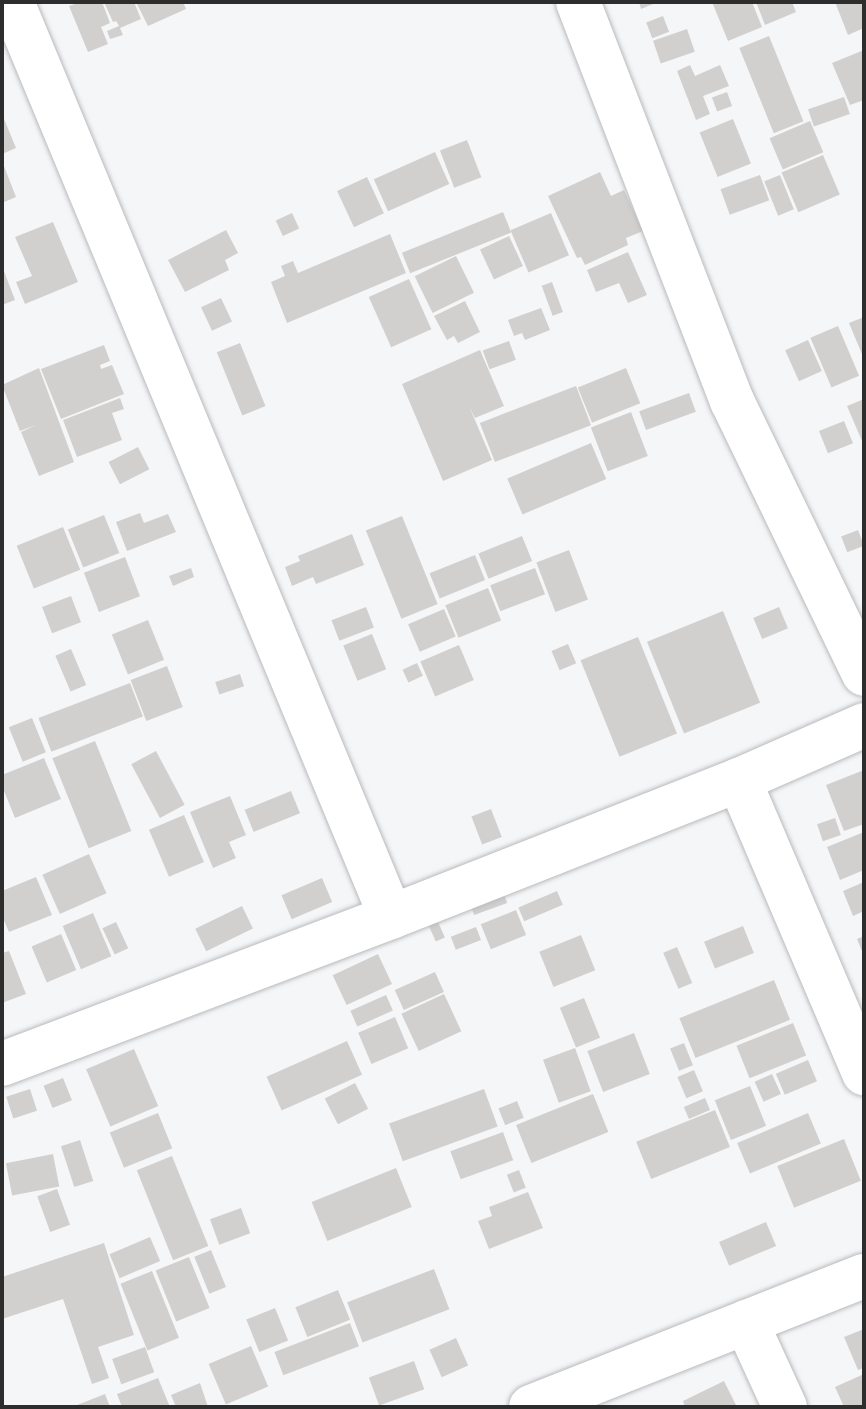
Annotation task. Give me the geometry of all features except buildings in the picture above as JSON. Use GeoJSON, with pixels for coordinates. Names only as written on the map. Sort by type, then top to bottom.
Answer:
{"type":"FeatureCollection","features":[{"type":"Feature","properties":{"kind":"street"},"geometry":{"type":"LineString","coordinates":[[12,2],[391,917]]}},
{"type":"Feature","properties":{"kind":"street"},"geometry":{"type":"LineString","coordinates":[[578,2],[732,401],[864,674]]}},
{"type":"Feature","properties":{"kind":"street"},"geometry":{"type":"LineString","coordinates":[[2,1064],[391,917],[739,780],[864,725]]}},
{"type":"Feature","properties":{"kind":"street"},"geometry":{"type":"LineString","coordinates":[[739,780],[864,1073]]}},
{"type":"Feature","properties":{"kind":"street"},"geometry":{"type":"LineString","coordinates":[[531,1407],[864,1276]]}},
{"type":"Feature","properties":{"kind":"street"},"geometry":{"type":"LineString","coordinates":[[746,1322],[785,1407]]}}]}
